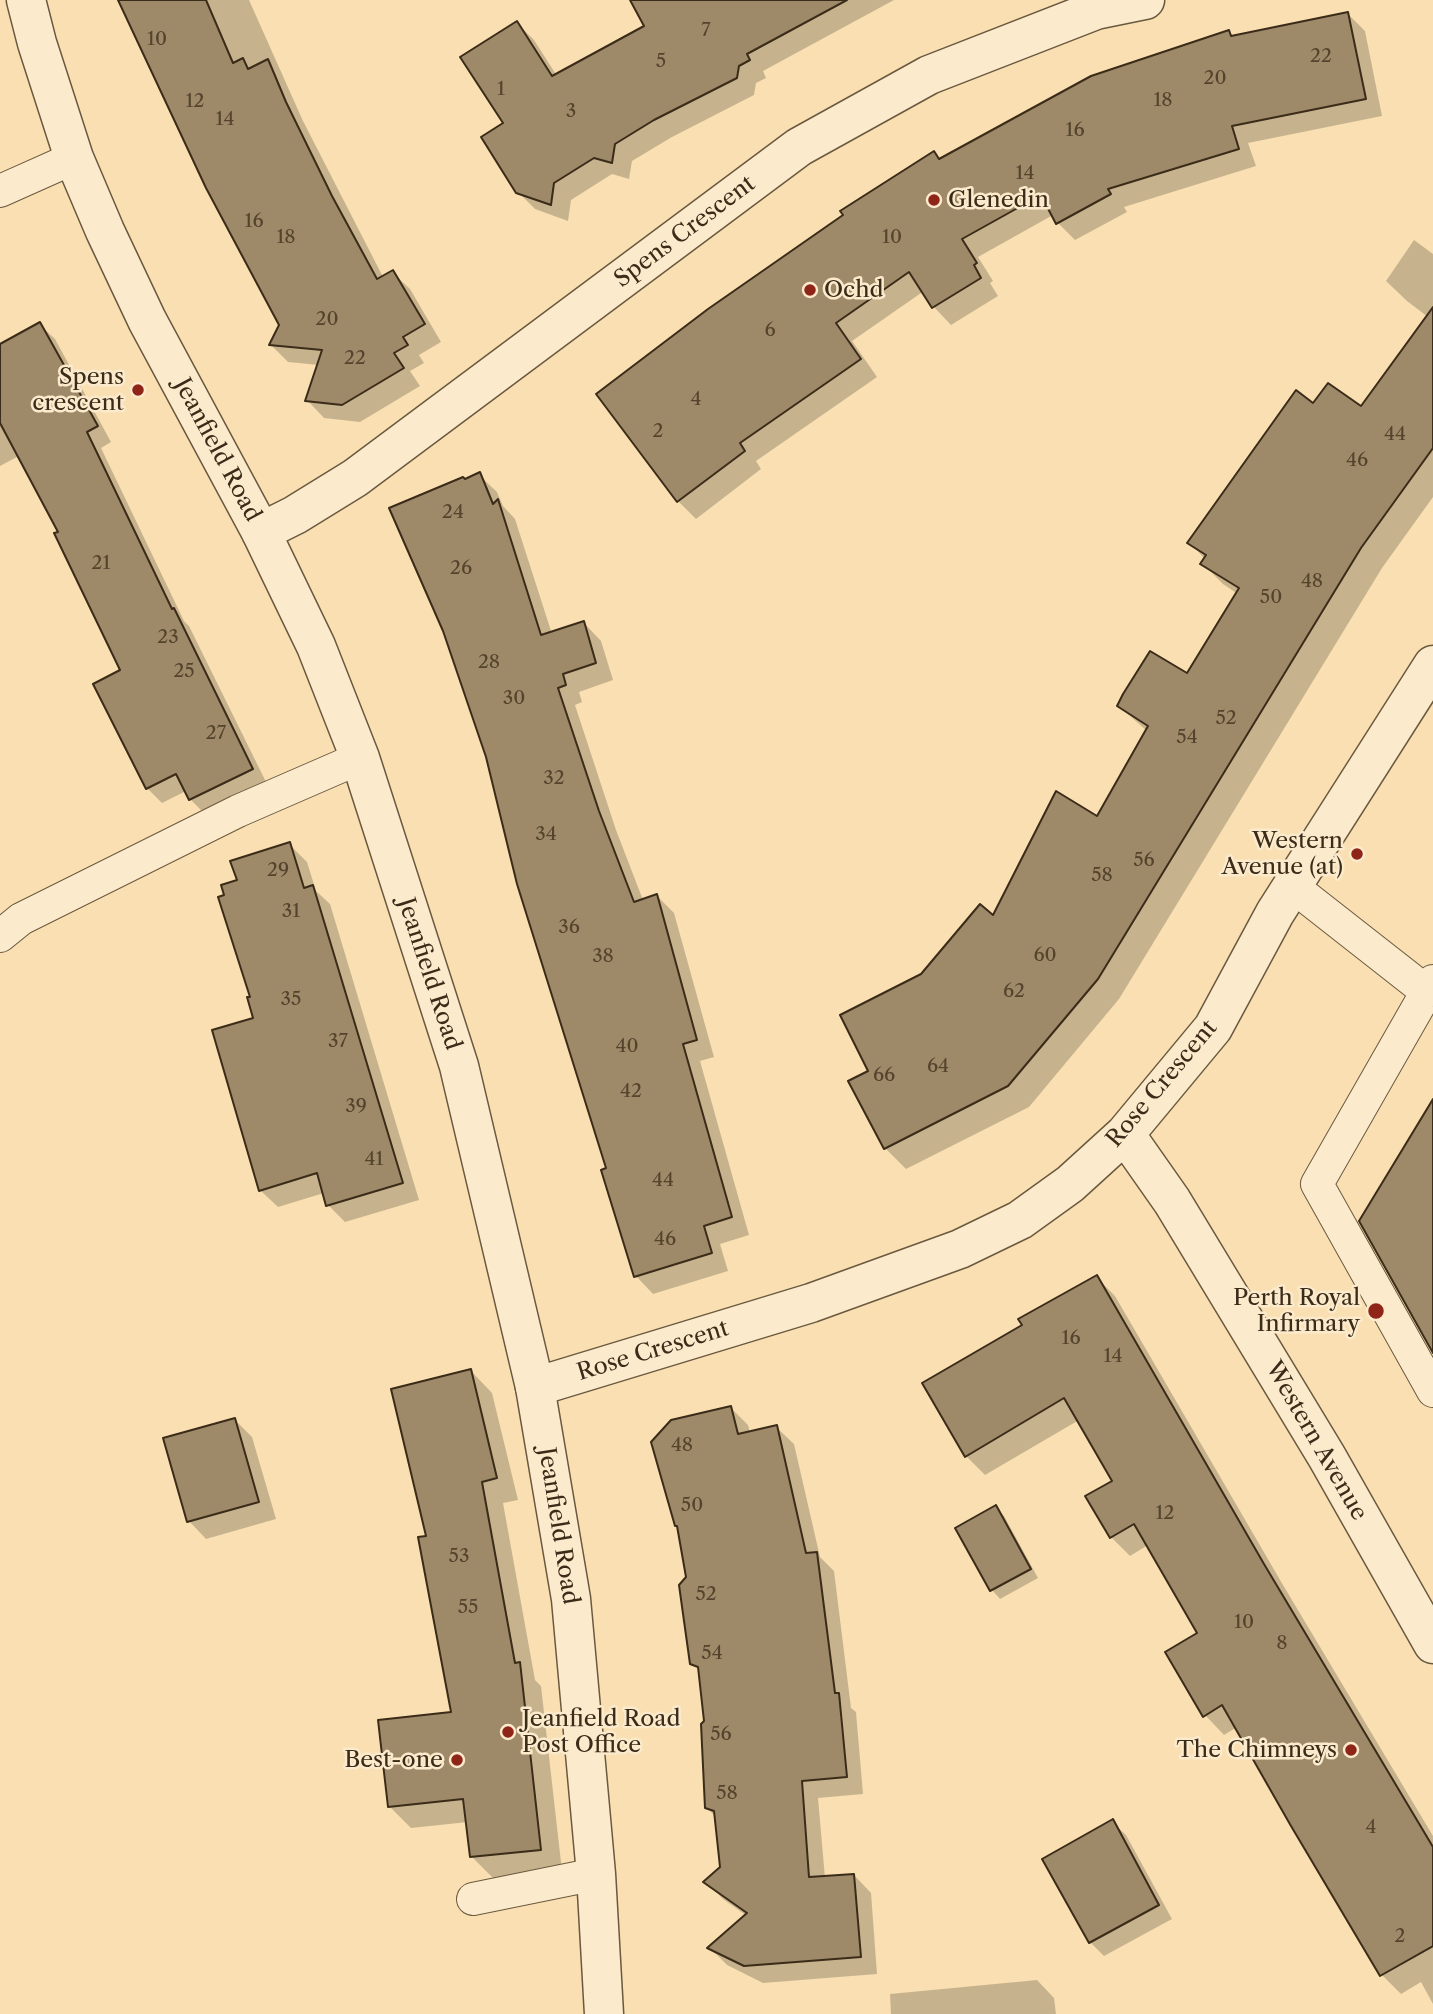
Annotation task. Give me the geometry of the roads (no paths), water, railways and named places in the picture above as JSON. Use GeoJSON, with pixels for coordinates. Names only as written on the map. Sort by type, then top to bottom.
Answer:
{"type":"FeatureCollection","features":[{"type":"Feature","properties":{"kind":"street","name":"Jeanfield Road"},"geometry":{"type":"LineString","coordinates":[[26,0],[74,158],[105,231],[147,320],[261,532],[316,646],[360,758],[459,1066],[535,1387],[571,1599],[596,1874],[604,2014]]}},
{"type":"Feature","properties":{"kind":"street","name":"Spens Crescent"},"geometry":{"type":"LineString","coordinates":[[261,532],[295,515],[355,478],[799,148],[929,75],[1096,10],[1145,0]]}},
{"type":"Feature","properties":{"kind":"street","name":"Rose Crescent"},"geometry":{"type":"LineString","coordinates":[[535,1387],[811,1303],[960,1249],[1020,1220],[1070,1184],[1125,1134],[1213,1028],[1292,886],[1433,665]]}},
{"type":"Feature","properties":{"kind":"street","name":"Western Avenue"},"geometry":{"type":"LineString","coordinates":[[1125,1134],[1172,1201],[1327,1457],[1433,1644]]}},
{"type":"Feature","properties":{"kind":"lane"},"geometry":{"type":"LineString","coordinates":[[0,191],[74,158]]}},
{"type":"Feature","properties":{"kind":"lane"},"geometry":{"type":"LineString","coordinates":[[0,936],[21,919],[226,817],[360,758]]}},
{"type":"Feature","properties":{"kind":"lane"},"geometry":{"type":"LineString","coordinates":[[1292,886],[1430,987],[1317,1184],[1433,1391]]}},
{"type":"Feature","properties":{"kind":"lane"},"geometry":{"type":"LineString","coordinates":[[473,1899],[596,1874]]}},
{"type":"Feature","properties":{"kind":"place","name":"Glenedin"},"geometry":{"type":"Point","coordinates":[934,200]}},
{"type":"Feature","properties":{"kind":"place","name":"Ochd"},"geometry":{"type":"Point","coordinates":[810,290]}},
{"type":"Feature","properties":{"kind":"place","name":"Spens crescent"},"geometry":{"type":"Point","coordinates":[138,390]}},
{"type":"Feature","properties":{"kind":"place","name":"Western Avenue (at)"},"geometry":{"type":"Point","coordinates":[1357,854]}},
{"type":"Feature","properties":{"kind":"place","name":"Perth Royal Infirmary"},"geometry":{"type":"Point","coordinates":[1376,1311]}},
{"type":"Feature","properties":{"kind":"place","name":"Jeanfield Road Post Office"},"geometry":{"type":"Point","coordinates":[508,1732]}},
{"type":"Feature","properties":{"kind":"place","name":"The Chimneys"},"geometry":{"type":"Point","coordinates":[1351,1750]}},
{"type":"Feature","properties":{"kind":"place","name":"Best-one"},"geometry":{"type":"Point","coordinates":[457,1760]}}]}
